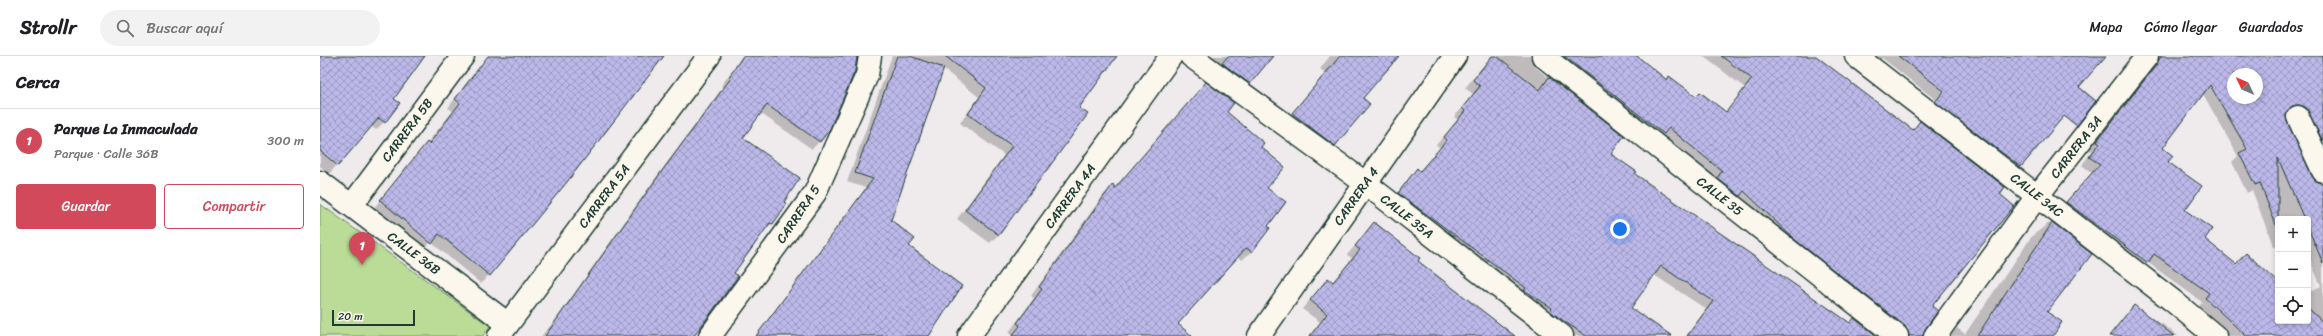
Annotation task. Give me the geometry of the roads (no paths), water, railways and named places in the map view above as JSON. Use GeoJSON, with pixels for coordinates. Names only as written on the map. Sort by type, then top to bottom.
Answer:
{"type":"FeatureCollection","features":[{"type":"Feature","properties":{"kind":"street","name":"CARRERA 5B"},"geometry":{"type":"LineString","coordinates":[[352,205],[463,56]]}},
{"type":"Feature","properties":{"kind":"street","name":"CARRERA 5A"},"geometry":{"type":"LineString","coordinates":[[503,330],[709,56]]}},
{"type":"Feature","properties":{"kind":"street","name":"CARRERA 5"},"geometry":{"type":"LineString","coordinates":[[710,336],[815,193],[867,75],[870,56]]}},
{"type":"Feature","properties":{"kind":"street","name":"CARRERA 4A"},"geometry":{"type":"LineString","coordinates":[[968,336],[1170,56]]}},
{"type":"Feature","properties":{"kind":"street","name":"CALLE 35A"},"geometry":{"type":"LineString","coordinates":[[1191,56],[1365,183],[1562,336]]}},
{"type":"Feature","properties":{"kind":"street","name":"CARRERA 4"},"geometry":{"type":"LineString","coordinates":[[1259,336],[1455,56]]}},
{"type":"Feature","properties":{"kind":"street","name":"CALLE 35"},"geometry":{"type":"LineString","coordinates":[[1543,56],[1897,336]]}},
{"type":"Feature","properties":{"kind":"street","name":"CALLE 34C"},"geometry":{"type":"LineString","coordinates":[[1856,56],[2038,195],[2173,301],[2215,336]]}},
{"type":"Feature","properties":{"kind":"street","name":"CARRERA 3A"},"geometry":{"type":"LineString","coordinates":[[1935,336],[2038,195],[2147,56]]}},
{"type":"Feature","properties":{"kind":"street"},"geometry":{"type":"LineString","coordinates":[[2298,117],[2323,171]]}},
{"type":"Feature","properties":{"kind":"street","name":"CALLE 36B"},"geometry":{"type":"LineString","coordinates":[[320,182],[352,205],[503,330]]}},
{"type":"Feature","properties":{"kind":"place","name":"Parque La Inmaculada"},"geometry":{"type":"Point","coordinates":[362,265]}}]}
